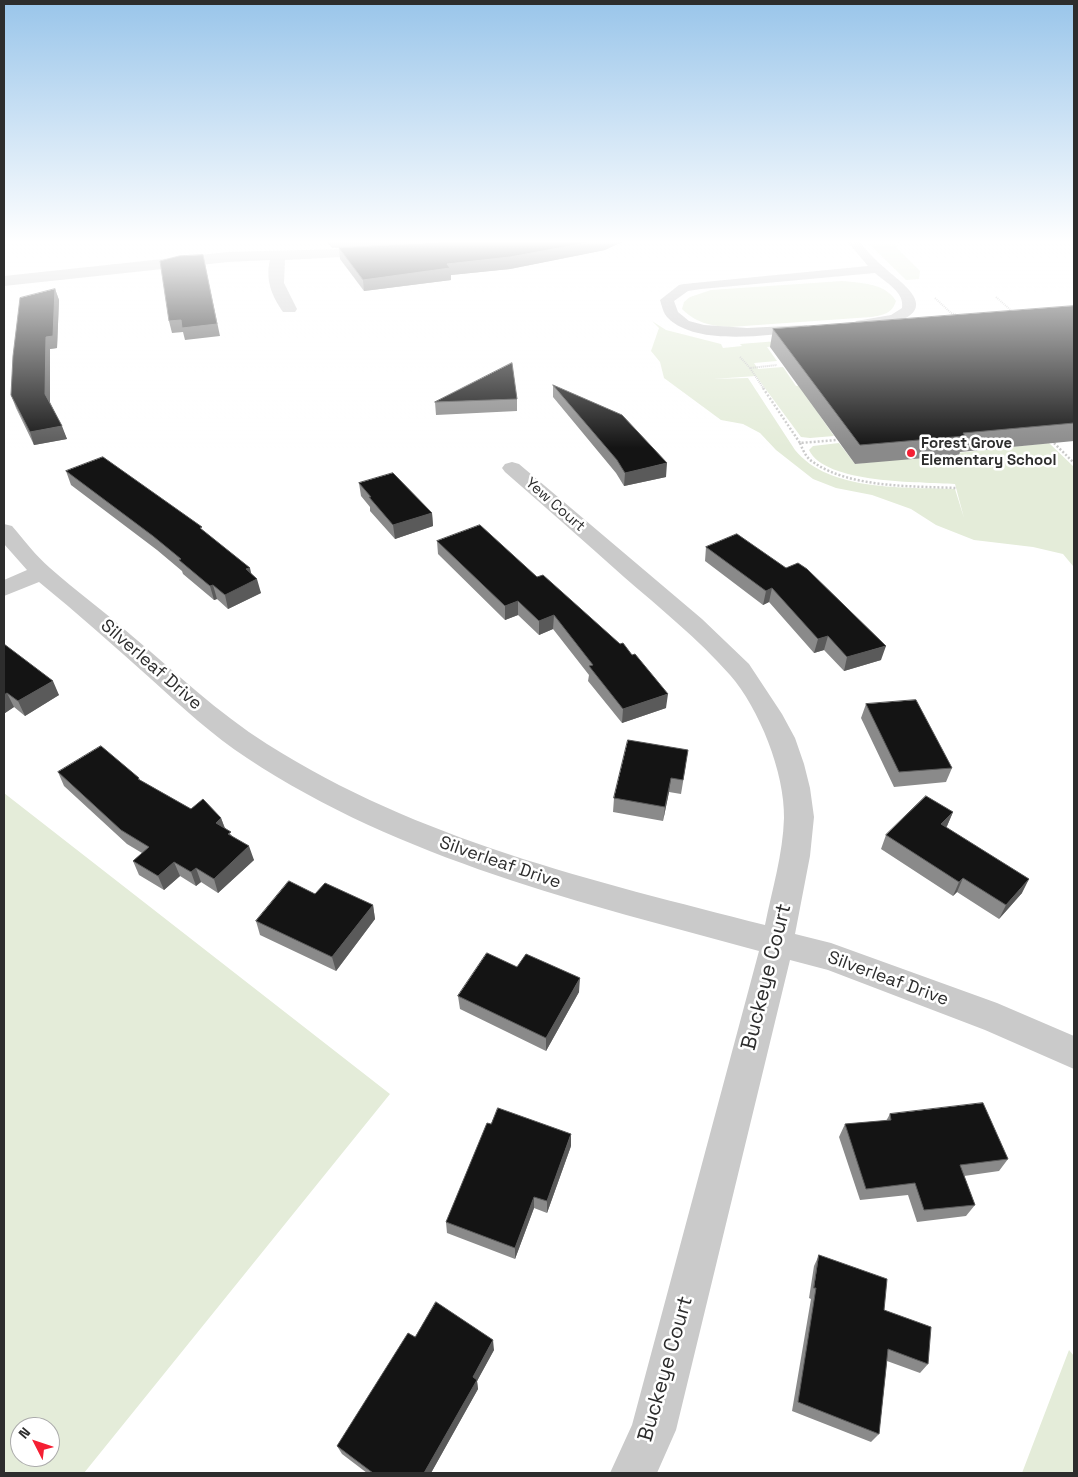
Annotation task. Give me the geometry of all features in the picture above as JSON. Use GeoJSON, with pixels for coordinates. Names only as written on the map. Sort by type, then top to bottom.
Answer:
{"type":"FeatureCollection","features":[{"type":"Feature","properties":{"kind":"street","name":"Yew Court"},"geometry":{"type":"LineString","coordinates":[[512,468],[598,543]]}},
{"type":"Feature","properties":{"kind":"street","name":"Silverleaf Drive"},"geometry":{"type":"LineString","coordinates":[[4,531],[41,572],[89,611],[202,710],[255,750],[304,780],[356,806],[421,836],[493,862],[581,890],[840,961],[997,1019],[1074,1053]]}},
{"type":"Feature","properties":{"kind":"street","name":"Buckeye Court"},"geometry":{"type":"LineString","coordinates":[[598,543],[693,624],[740,670],[769,714],[781,738],[792,772],[799,817],[795,856],[777,944],[653,1430],[633,1473]]}},
{"type":"Feature","properties":{"kind":"street"},"geometry":{"type":"LineString","coordinates":[[4,589],[41,572]]}},
{"type":"Feature","properties":{"kind":"lane"},"geometry":{"type":"LineString","coordinates":[[668,310],[674,317],[688,325],[726,333],[812,327]]}},
{"type":"Feature","properties":{"kind":"lane"},"geometry":{"type":"LineString","coordinates":[[851,325],[893,320],[906,310]]}},
{"type":"Feature","properties":{"kind":"path"},"geometry":{"type":"LineString","coordinates":[[948,310],[959,316]]}},
{"type":"Feature","properties":{"kind":"path"},"geometry":{"type":"LineString","coordinates":[[1010,310],[1016,315]]}},
{"type":"Feature","properties":{"kind":"path"},"geometry":{"type":"LineString","coordinates":[[776,364],[750,368],[811,461],[848,478],[900,485],[956,488]]}},
{"type":"Feature","properties":{"kind":"path"},"geometry":{"type":"LineString","coordinates":[[800,443],[837,440]]}},
{"type":"Feature","properties":{"kind":"path"},"geometry":{"type":"LineString","coordinates":[[1054,443],[1074,463]]}},
{"type":"Feature","properties":{"kind":"green space"},"geometry":{"type":"Polygon","coordinates":[[[683,310],[891,310],[871,317],[730,327],[704,323],[683,310]]]}},
{"type":"Feature","properties":{"kind":"green space"},"geometry":{"type":"Polygon","coordinates":[[[652,321],[666,330],[721,344],[723,348],[742,346],[740,344],[930,329],[857,340],[767,347],[777,361],[754,363],[758,369],[783,367],[796,386],[838,381],[818,413],[834,436],[801,437],[756,376],[713,379],[748,378],[795,450],[810,464],[827,474],[848,480],[892,487],[955,489],[964,518],[955,484],[875,479],[853,475],[818,461],[809,450],[813,446],[839,443],[855,464],[1049,443],[1074,467],[1074,571],[1073,566],[1063,554],[1033,547],[974,540],[936,525],[911,509],[872,495],[836,488],[813,479],[776,450],[760,433],[743,424],[721,420],[664,378],[660,362],[651,351],[659,328],[652,321]]]}},
{"type":"Feature","properties":{"kind":"green space"},"geometry":{"type":"Polygon","coordinates":[[[4,793],[390,1094],[84,1473],[4,1473],[4,793]]]}},
{"type":"Feature","properties":{"kind":"green space"},"geometry":{"type":"Polygon","coordinates":[[[1069,1350],[1074,1356],[1074,1473],[1022,1473],[1069,1350]]]}},
{"type":"Feature","properties":{"kind":"building"},"geometry":{"type":"Polygon","coordinates":[[[19,310],[54,310],[53,336],[46,337],[45,394],[62,426],[30,432],[11,395],[19,310]]]}},
{"type":"Feature","properties":{"kind":"building"},"geometry":{"type":"Polygon","coordinates":[[[167,310],[214,310],[217,324],[182,328],[181,320],[169,321],[167,310]]]}},
{"type":"Feature","properties":{"kind":"building"},"geometry":{"type":"Polygon","coordinates":[[[1023,310],[1074,310],[1074,423],[963,433],[965,436],[860,445],[773,329],[1023,310]]]}},
{"type":"Feature","properties":{"kind":"building"},"geometry":{"type":"Polygon","coordinates":[[[512,363],[517,399],[435,402],[512,363]]]}},
{"type":"Feature","properties":{"kind":"building"},"geometry":{"type":"Polygon","coordinates":[[[553,385],[622,415],[667,463],[625,473],[617,460],[553,385]]]}},
{"type":"Feature","properties":{"kind":"building"},"geometry":{"type":"Polygon","coordinates":[[[103,457],[202,527],[200,528],[250,568],[246,569],[257,579],[225,595],[213,585],[210,586],[153,536],[66,471],[103,457]]]}},
{"type":"Feature","properties":{"kind":"building"},"geometry":{"type":"Polygon","coordinates":[[[393,473],[432,513],[393,525],[359,483],[393,473]]]}},
{"type":"Feature","properties":{"kind":"building"},"geometry":{"type":"Polygon","coordinates":[[[480,525],[537,577],[543,575],[620,644],[623,643],[632,655],[635,654],[668,694],[623,709],[589,666],[593,665],[554,615],[539,621],[518,601],[505,606],[437,541],[480,525]]]}},
{"type":"Feature","properties":{"kind":"building"},"geometry":{"type":"Polygon","coordinates":[[[737,534],[786,568],[798,563],[807,569],[886,646],[847,657],[828,636],[818,639],[772,588],[766,591],[706,547],[737,534]]]}},
{"type":"Feature","properties":{"kind":"building"},"geometry":{"type":"Polygon","coordinates":[[[4,644],[53,681],[18,701],[7,693],[4,695],[4,644]]]}},
{"type":"Feature","properties":{"kind":"building"},"geometry":{"type":"Polygon","coordinates":[[[916,700],[952,768],[899,772],[866,704],[916,700]]]}},
{"type":"Feature","properties":{"kind":"building"},"geometry":{"type":"Polygon","coordinates":[[[628,740],[688,750],[683,780],[671,778],[665,807],[614,798],[628,740]]]}},
{"type":"Feature","properties":{"kind":"building"},"geometry":{"type":"Polygon","coordinates":[[[101,746],[138,779],[191,809],[203,799],[221,818],[216,823],[231,832],[228,834],[249,846],[214,879],[196,868],[191,872],[174,862],[158,876],[133,861],[149,847],[121,830],[58,772],[101,746]]]}},
{"type":"Feature","properties":{"kind":"building"},"geometry":{"type":"Polygon","coordinates":[[[926,796],[953,812],[941,824],[1029,879],[1006,905],[963,878],[959,882],[886,835],[926,796]]]}},
{"type":"Feature","properties":{"kind":"building"},"geometry":{"type":"Polygon","coordinates":[[[289,881],[315,894],[325,883],[373,905],[332,957],[256,921],[289,881]]]}},
{"type":"Feature","properties":{"kind":"building"},"geometry":{"type":"Polygon","coordinates":[[[487,953],[517,967],[526,954],[580,978],[546,1038],[458,996],[487,953]]]}},
{"type":"Feature","properties":{"kind":"building"},"geometry":{"type":"Polygon","coordinates":[[[983,1103],[1008,1159],[960,1165],[975,1205],[924,1210],[915,1183],[866,1189],[845,1124],[891,1120],[890,1114],[983,1103]]]}},
{"type":"Feature","properties":{"kind":"building"},"geometry":{"type":"Polygon","coordinates":[[[498,1108],[571,1134],[547,1201],[534,1197],[515,1248],[446,1222],[487,1123],[491,1124],[498,1108]]]}},
{"type":"Feature","properties":{"kind":"building"},"geometry":{"type":"Polygon","coordinates":[[[819,1255],[887,1279],[884,1310],[931,1327],[928,1364],[888,1349],[879,1434],[798,1402],[816,1288],[814,1288],[819,1255]]]}},
{"type":"Feature","properties":{"kind":"building"},"geometry":{"type":"Polygon","coordinates":[[[436,1302],[493,1340],[473,1377],[477,1380],[424,1473],[373,1473],[337,1446],[408,1333],[415,1337],[436,1302]]]}},
{"type":"Feature","properties":{"kind":"place","name":"Forest Grove Elementary School"},"geometry":{"type":"Point","coordinates":[911,453]}}]}
